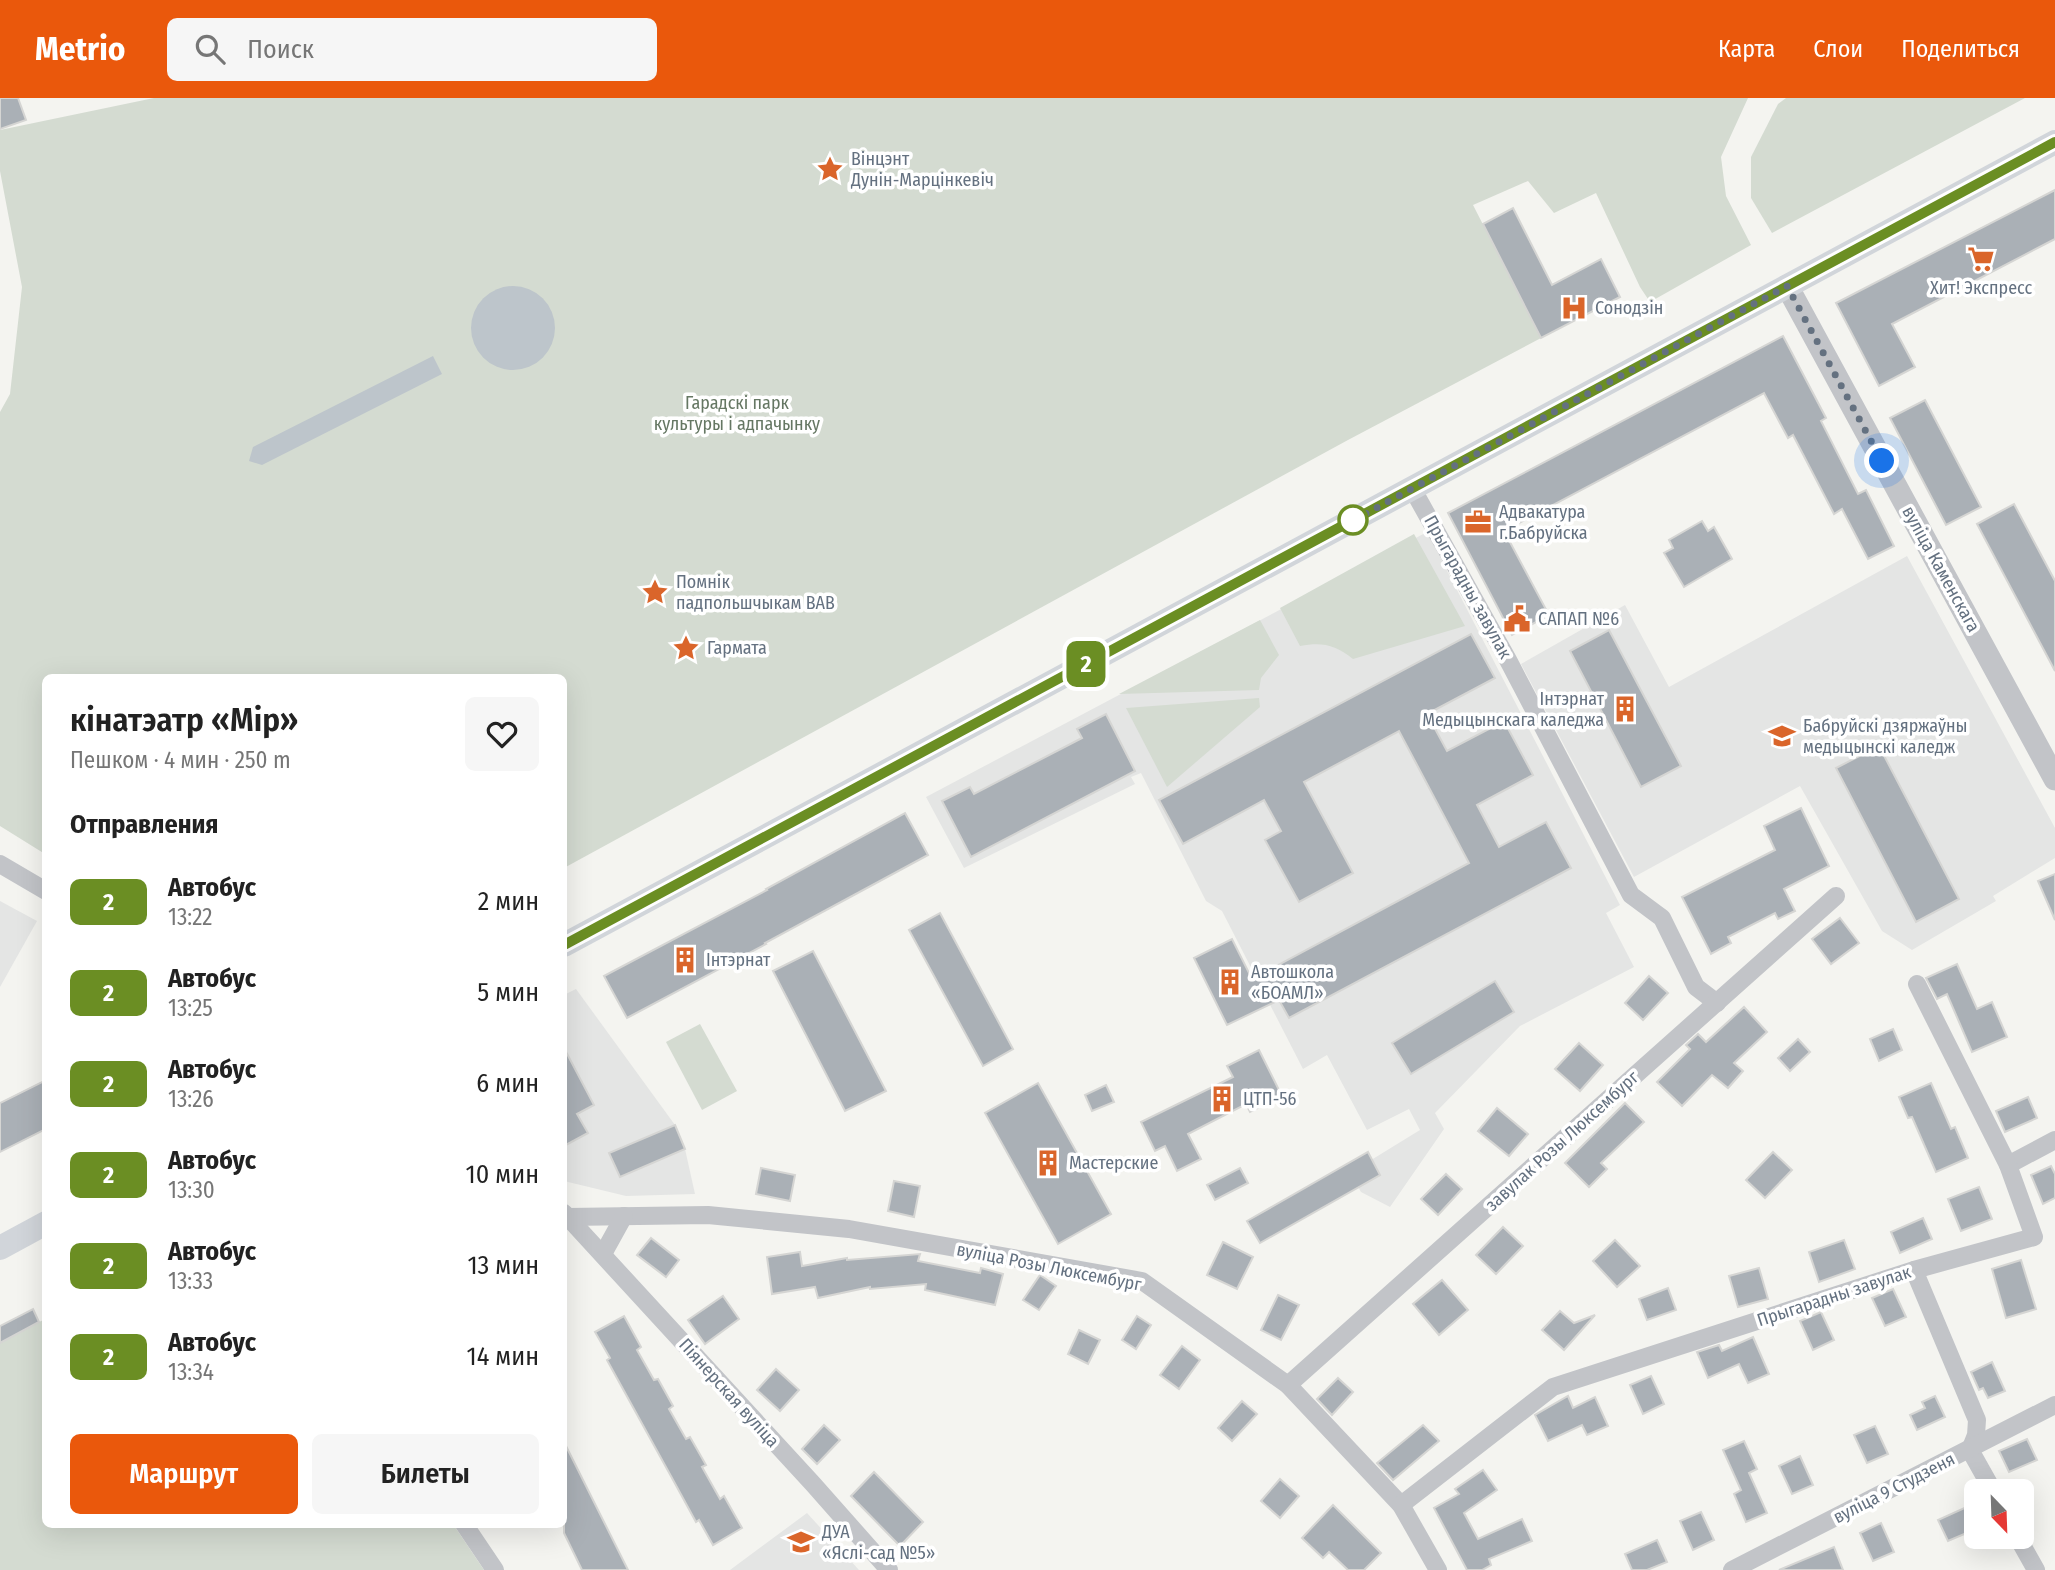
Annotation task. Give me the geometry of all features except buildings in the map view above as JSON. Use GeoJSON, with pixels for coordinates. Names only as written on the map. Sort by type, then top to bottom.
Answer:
{"type":"FeatureCollection","features":[{"type":"Feature","properties":{"kind":"main road"},"geometry":{"type":"LineString","coordinates":[[567,942],[2055,142]]}},
{"type":"Feature","properties":{"kind":"main road"},"geometry":{"type":"LineString","coordinates":[[0,1248],[42,1225]]}},
{"type":"Feature","properties":{"kind":"street","name":"вуліца Каменскага"},"geometry":{"type":"LineString","coordinates":[[1787,286],[2055,779]]}},
{"type":"Feature","properties":{"kind":"street","name":"Прыгарадны завулак"},"geometry":{"type":"LineString","coordinates":[[1412,488],[1508,660],[1631,895],[1662,918],[1696,987],[1717,1003]]}},
{"type":"Feature","properties":{"kind":"street"},"geometry":{"type":"LineString","coordinates":[[0,864],[42,889]]}},
{"type":"Feature","properties":{"kind":"street","name":"завулак Розы Люксембург"},"geometry":{"type":"LineString","coordinates":[[1288,1385],[1836,896]]}},
{"type":"Feature","properties":{"kind":"street","name":"Прыгарадны завулак"},"geometry":{"type":"LineString","coordinates":[[1401,1505],[1553,1387],[1914,1270],[2034,1237],[2008,1165],[1917,984]]}},
{"type":"Feature","properties":{"kind":"street"},"geometry":{"type":"LineString","coordinates":[[2008,1165],[2055,1140]]}},
{"type":"Feature","properties":{"kind":"street","name":"вуліца Розы Люксембург"},"geometry":{"type":"LineString","coordinates":[[567,1215],[708,1215],[849,1229],[1142,1281],[1288,1385],[1401,1505],[1438,1570]]}},
{"type":"Feature","properties":{"kind":"street","name":"Піянерская вуліца"},"geometry":{"type":"LineString","coordinates":[[567,1216],[889,1570]]}},
{"type":"Feature","properties":{"kind":"street"},"geometry":{"type":"LineString","coordinates":[[603,1254],[624,1216]]}},
{"type":"Feature","properties":{"kind":"street"},"geometry":{"type":"LineString","coordinates":[[1914,1270],[1977,1420],[1976,1436],[1970,1450],[1986,1479]]}},
{"type":"Feature","properties":{"kind":"street","name":"вуліца 9 Студзеня"},"geometry":{"type":"LineString","coordinates":[[1732,1570],[2055,1405]]}},
{"type":"Feature","properties":{"kind":"street"},"geometry":{"type":"LineString","coordinates":[[467,1528],[495,1570]]}},
{"type":"Feature","properties":{"kind":"street"},"geometry":{"type":"LineString","coordinates":[[2024,1549],[2036,1570]]}},
{"type":"Feature","properties":{"kind":"shaded area"},"geometry":{"type":"Polygon","coordinates":[[[505,286],[521,286],[537,293],[548,304],[555,320],[552,344],[543,358],[521,370],[505,370],[489,363],[478,352],[471,336],[471,320],[478,304],[489,293],[505,286]]]}},
{"type":"Feature","properties":{"kind":"shaded area"},"geometry":{"type":"Polygon","coordinates":[[[433,356],[442,374],[262,465],[249,461],[253,447],[433,356]]]}},
{"type":"Feature","properties":{"kind":"shaded area"},"geometry":{"type":"Polygon","coordinates":[[[1427,532],[1620,905],[1606,913],[1634,967],[1520,1026],[1435,1113],[1444,1129],[1390,1207],[1361,1192],[1350,1173],[1420,1130],[1409,1109],[1367,1130],[1327,1055],[1303,1069],[1222,911],[1206,901],[1141,773],[1131,777],[1135,784],[964,868],[926,797],[1427,532]]]}},
{"type":"Feature","properties":{"kind":"shaded area","name":"Бабруйскі дзяржаўны медыцынскі каледж"},"geometry":{"type":"Polygon","coordinates":[[[1907,556],[2055,828],[2055,858],[1993,896],[1996,901],[1912,950],[1882,931],[1800,786],[1634,877],[1521,664],[1625,605],[1669,687],[1907,556]]]}},
{"type":"Feature","properties":{"kind":"shaded area"},"geometry":{"type":"Polygon","coordinates":[[[0,901],[37,921],[0,987],[0,901]]]}},
{"type":"Feature","properties":{"kind":"shaded area"},"geometry":{"type":"Polygon","coordinates":[[[576,989],[675,1125],[685,1149],[695,1194],[626,1196],[567,1182],[567,994],[576,989]]]}},
{"type":"Feature","properties":{"kind":"shaded area","name":"ДУА «Яслі-сад №5»"},"geometry":{"type":"Polygon","coordinates":[[[807,1513],[859,1570],[730,1570],[807,1513]]]}},
{"type":"Feature","properties":{"kind":"green space","name":"Гарадскі парк культуры і адпачынку"},"geometry":{"type":"Polygon","coordinates":[[[154,98],[1748,98],[1721,157],[1726,196],[1751,245],[1650,302],[1640,287],[1596,193],[1554,213],[1528,181],[1473,205],[1541,338],[1348,440],[567,866],[567,674],[42,674],[42,852],[0,826],[0,412],[10,394],[22,287],[0,171],[0,130],[154,98]]]}},
{"type":"Feature","properties":{"kind":"green space"},"geometry":{"type":"Polygon","coordinates":[[[1786,98],[2025,98],[1772,233],[1751,198],[1751,157],[1778,104],[1786,98]]]}},
{"type":"Feature","properties":{"kind":"green space"},"geometry":{"type":"Polygon","coordinates":[[[1414,534],[1465,626],[1353,659],[1328,646],[1300,646],[1280,608],[1414,534]]]}},
{"type":"Feature","properties":{"kind":"green space"},"geometry":{"type":"Polygon","coordinates":[[[1260,620],[1279,655],[1261,678],[1259,690],[1119,694],[1260,620]]]}},
{"type":"Feature","properties":{"kind":"green space"},"geometry":{"type":"Polygon","coordinates":[[[1259,698],[1260,707],[1167,787],[1126,708],[1259,698]]]}},
{"type":"Feature","properties":{"kind":"green space"},"geometry":{"type":"Polygon","coordinates":[[[700,1024],[737,1091],[702,1110],[666,1042],[700,1024]]]}},
{"type":"Feature","properties":{"kind":"green space"},"geometry":{"type":"Polygon","coordinates":[[[42,1321],[42,1528],[456,1528],[484,1570],[0,1570],[0,1342],[42,1321]]]}},
{"type":"Feature","properties":{"kind":"bus line","name":"2"},"geometry":{"type":"LineString","coordinates":[[567,943],[2055,142]]}},
{"type":"Feature","properties":{"kind":"place","name":"Вінцэнт Дунін-Марцінкевіч"},"geometry":{"type":"Point","coordinates":[830,169]}},
{"type":"Feature","properties":{"kind":"place","name":"Хит! Экспресс"},"geometry":{"type":"Point","coordinates":[1981,259]}},
{"type":"Feature","properties":{"kind":"place","name":"Сонодзін"},"geometry":{"type":"Point","coordinates":[1574,308]}},
{"type":"Feature","properties":{"kind":"place","name":"Адвакатура г.Бабруйска"},"geometry":{"type":"Point","coordinates":[1478,522]}},
{"type":"Feature","properties":{"kind":"place","name":"Помнік падпольшчыкам ВАВ"},"geometry":{"type":"Point","coordinates":[655,592]}},
{"type":"Feature","properties":{"kind":"place","name":"САПАП №6"},"geometry":{"type":"Point","coordinates":[1517,619]}},
{"type":"Feature","properties":{"kind":"place","name":"Гармата"},"geometry":{"type":"Point","coordinates":[686,648]}},
{"type":"Feature","properties":{"kind":"place","name":"Інтэрнат Медыцынскага каледжа"},"geometry":{"type":"Point","coordinates":[1625,709]}},
{"type":"Feature","properties":{"kind":"place","name":"Бабруйскі дзяржаўны медыцынскі каледж"},"geometry":{"type":"Point","coordinates":[1782,736]}},
{"type":"Feature","properties":{"kind":"place","name":"Інтэрнат"},"geometry":{"type":"Point","coordinates":[685,960]}},
{"type":"Feature","properties":{"kind":"place","name":"Автошкола «БОАМЛ»"},"geometry":{"type":"Point","coordinates":[1230,982]}},
{"type":"Feature","properties":{"kind":"place","name":"ЦТП-56"},"geometry":{"type":"Point","coordinates":[1222,1099]}},
{"type":"Feature","properties":{"kind":"place","name":"Мастерские"},"geometry":{"type":"Point","coordinates":[1048,1163]}},
{"type":"Feature","properties":{"kind":"place","name":"ДУА «Яслі-сад №5»"},"geometry":{"type":"Point","coordinates":[801,1542]}},
{"type":"Feature","properties":{"kind":"route"},"geometry":{"type":"LineString","coordinates":[[1353,520],[1343,526],[1787,286],[1882,461]]}}]}
